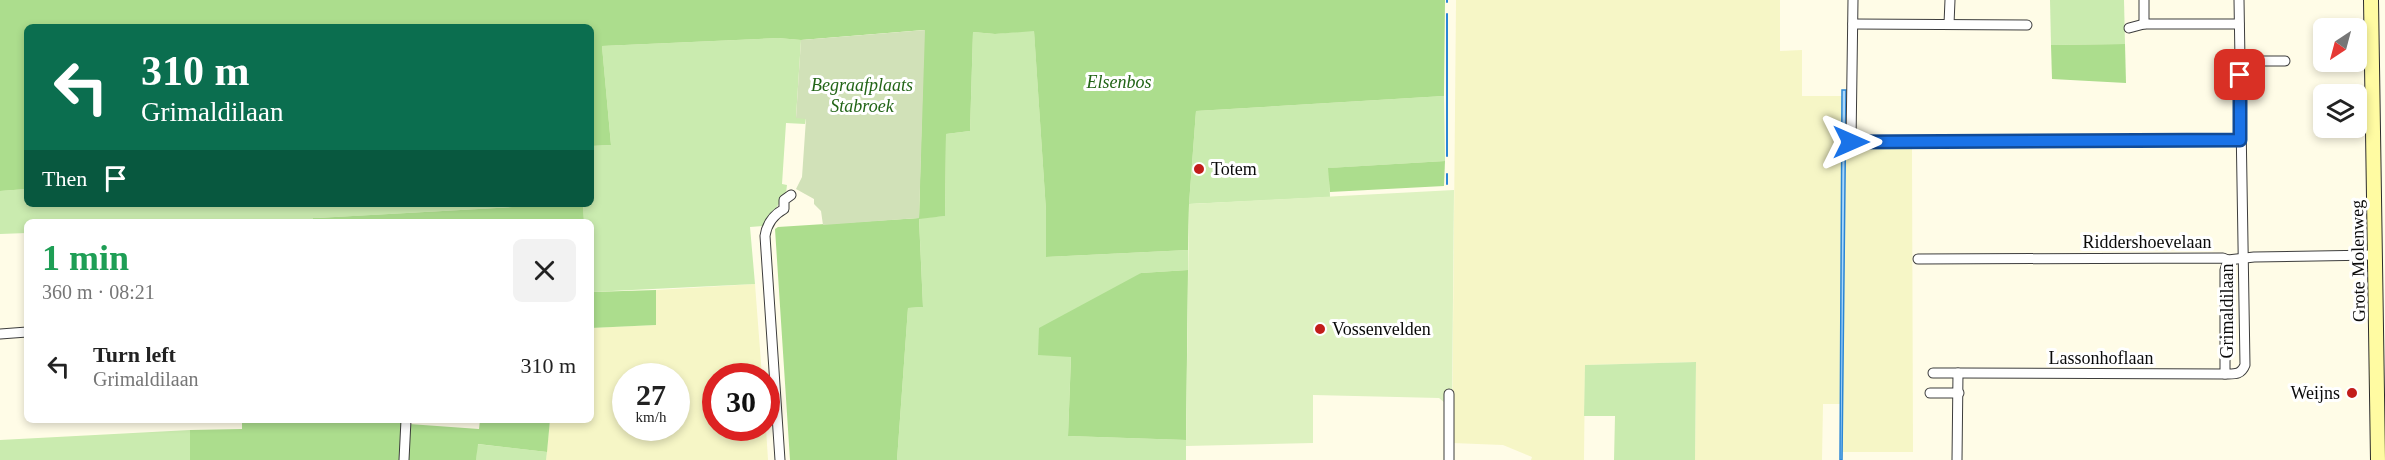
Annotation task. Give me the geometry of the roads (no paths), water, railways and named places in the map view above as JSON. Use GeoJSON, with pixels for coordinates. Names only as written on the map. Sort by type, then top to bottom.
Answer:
{"type":"FeatureCollection","features":[{"type":"Feature","properties":{"kind":"street"},"geometry":{"type":"LineString","coordinates":[[1853,0],[1851,142],[2240,140]]}},
{"type":"Feature","properties":{"kind":"street"},"geometry":{"type":"LineString","coordinates":[[1949,24],[1950,0]]}},
{"type":"Feature","properties":{"kind":"street"},"geometry":{"type":"LineString","coordinates":[[2144,0],[2144,24]]}},
{"type":"Feature","properties":{"kind":"street","name":"Grimaldilaan"},"geometry":{"type":"LineString","coordinates":[[2239,0],[2244,257],[2245,365],[2243,370]]}},
{"type":"Feature","properties":{"kind":"street","name":"Grote Molenweg"},"geometry":{"type":"LineString","coordinates":[[2371,0],[2372,62],[2378,86],[2375,255],[2378,460]]}},
{"type":"Feature","properties":{"kind":"street"},"geometry":{"type":"LineString","coordinates":[[1853,24],[2028,25]]}},
{"type":"Feature","properties":{"kind":"street"},"geometry":{"type":"LineString","coordinates":[[2128,28],[2144,24],[2239,24]]}},
{"type":"Feature","properties":{"kind":"street"},"geometry":{"type":"LineString","coordinates":[[2239,61],[2285,61]]}},
{"type":"Feature","properties":{"kind":"street"},"geometry":{"type":"LineString","coordinates":[[2367,62],[2372,62]]}},
{"type":"Feature","properties":{"kind":"street"},"geometry":{"type":"LineString","coordinates":[[780,460],[765,236],[769,222],[784,209],[784,200],[791,195]]}},
{"type":"Feature","properties":{"kind":"street","name":"Riddershoevelaan"},"geometry":{"type":"LineString","coordinates":[[1918,258],[2223,258],[2228,260],[2244,257],[2375,255]]}},
{"type":"Feature","properties":{"kind":"street","name":"Grimaldilaan"},"geometry":{"type":"LineString","coordinates":[[2225,374],[2225,270],[2228,260]]}},
{"type":"Feature","properties":{"kind":"street"},"geometry":{"type":"LineString","coordinates":[[0,334],[24,332]]}},
{"type":"Feature","properties":{"kind":"street","name":"Lassonhoflaan"},"geometry":{"type":"LineString","coordinates":[[1933,373],[2239,374],[2243,370]]}},
{"type":"Feature","properties":{"kind":"street"},"geometry":{"type":"LineString","coordinates":[[1957,460],[1958,373]]}},
{"type":"Feature","properties":{"kind":"street"},"geometry":{"type":"LineString","coordinates":[[1930,393],[1959,393]]}},
{"type":"Feature","properties":{"kind":"street"},"geometry":{"type":"LineString","coordinates":[[1449,394],[1449,460]]}},
{"type":"Feature","properties":{"kind":"street"},"geometry":{"type":"LineString","coordinates":[[404,460],[406,423]]}},
{"type":"Feature","properties":{"kind":"water"},"geometry":{"type":"Polygon","coordinates":[[[1842,90],[1846,90],[1842,460],[1840,460],[1842,90]]]}},
{"type":"Feature","properties":{"kind":"waterway"},"geometry":{"type":"LineString","coordinates":[[1447,14],[1447,156]]}},
{"type":"Feature","properties":{"kind":"waterway"},"geometry":{"type":"LineString","coordinates":[[1447,174],[1447,184]]}},
{"type":"Feature","properties":{"kind":"place","name":"Totem"},"geometry":{"type":"Point","coordinates":[1199,169]}},
{"type":"Feature","properties":{"kind":"place","name":"Vossenvelden"},"geometry":{"type":"Point","coordinates":[1320,329]}},
{"type":"Feature","properties":{"kind":"place","name":"Weijns"},"geometry":{"type":"Point","coordinates":[2352,393]}},
{"type":"Feature","properties":{"kind":"park label","name":"Elsenbos"},"geometry":{"type":"Point","coordinates":[1119,82]}},
{"type":"Feature","properties":{"kind":"park label","name":"Begraafplaats Stabroek"},"geometry":{"type":"Point","coordinates":[862,95]}}]}
